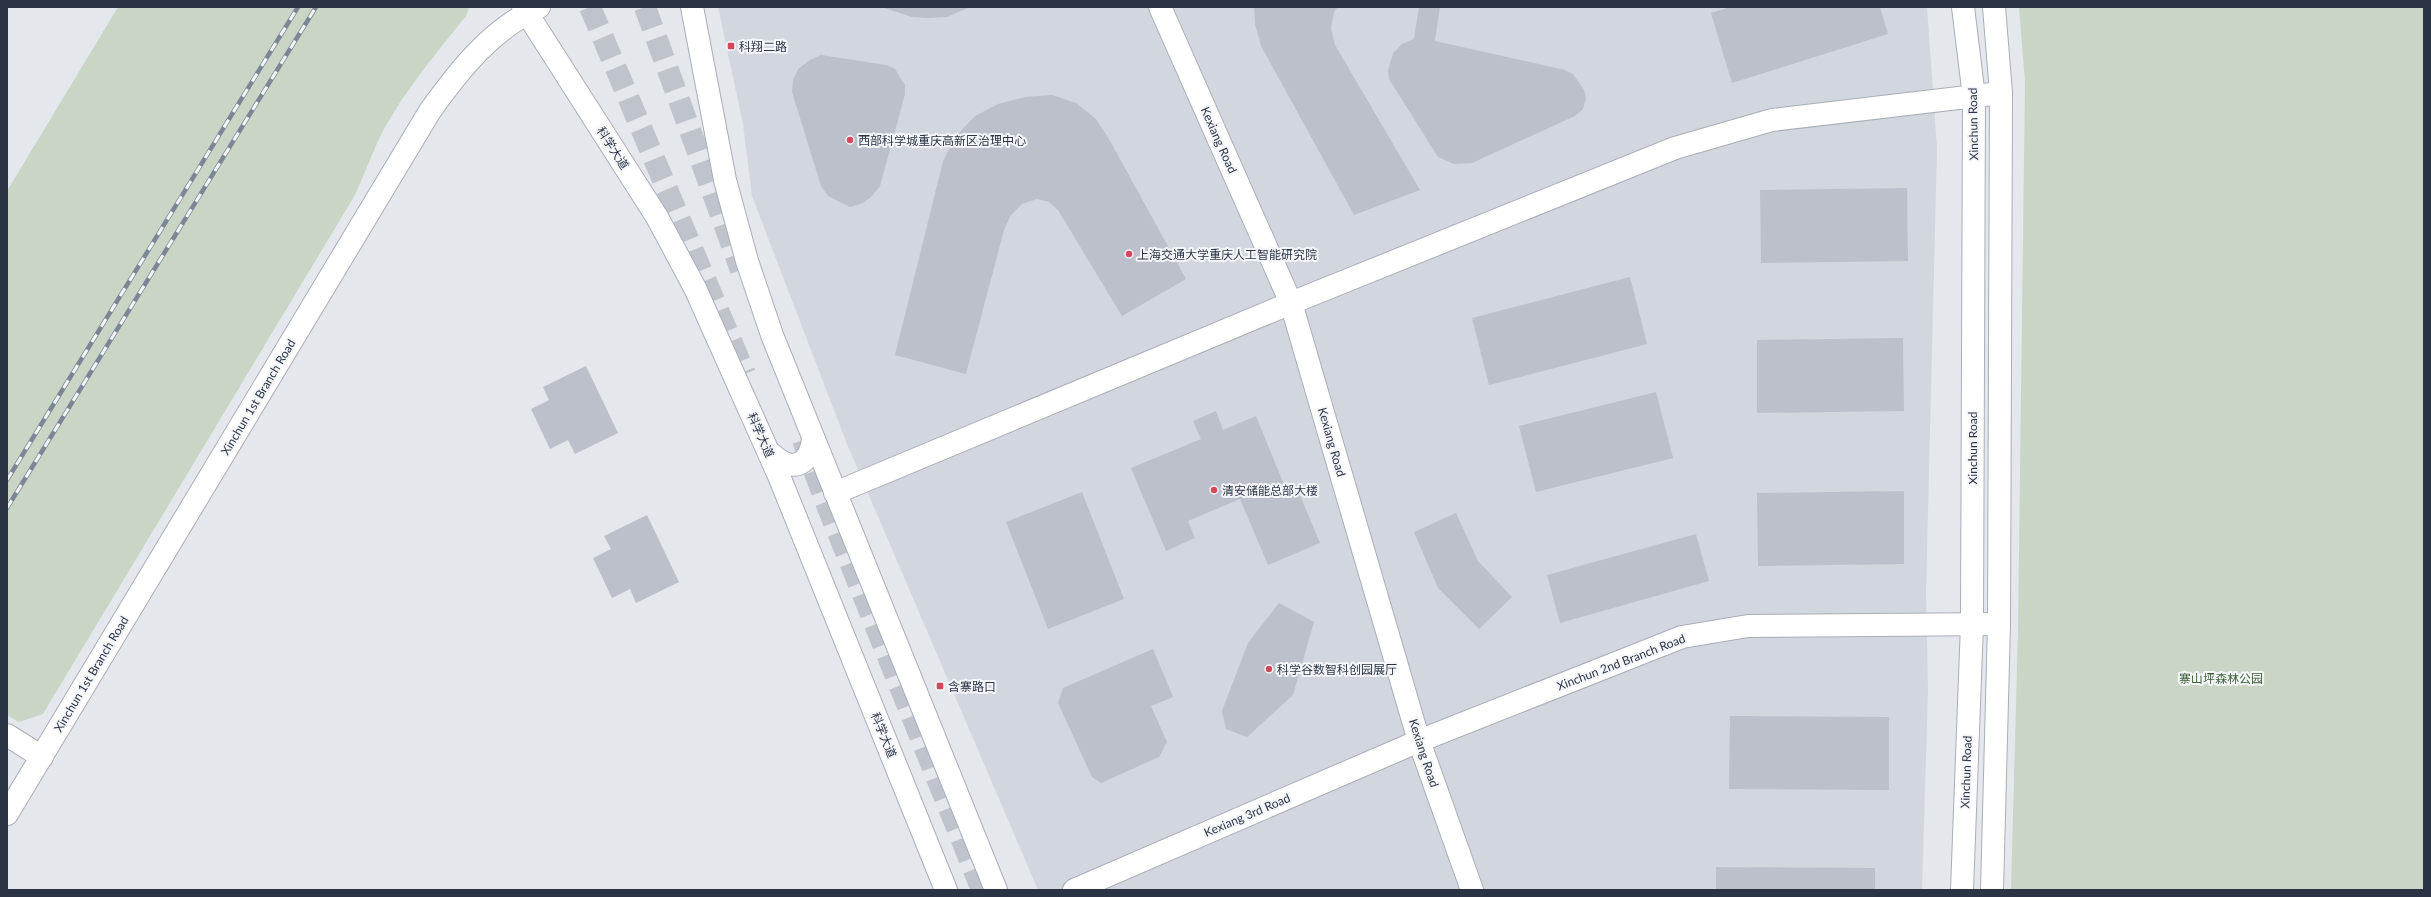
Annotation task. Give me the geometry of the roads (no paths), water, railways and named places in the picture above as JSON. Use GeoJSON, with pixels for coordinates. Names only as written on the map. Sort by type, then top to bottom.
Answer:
{"type":"FeatureCollection","features":[{"type":"Feature","properties":{"kind":"street"},"geometry":{"type":"LineString","coordinates":[[692,7],[725,180],[745,254],[772,335],[996,890]]}},
{"type":"Feature","properties":{"kind":"street","name":"Kexiang Road"},"geometry":{"type":"LineString","coordinates":[[1160,7],[1290,303],[1419,741],[1472,890]]}},
{"type":"Feature","properties":{"kind":"street","name":"Xinchun Road"},"geometry":{"type":"LineString","coordinates":[[1962,890],[1972,624],[1974,97],[1963,7]]}},
{"type":"Feature","properties":{"kind":"street"},"geometry":{"type":"LineString","coordinates":[[1992,890],[1999,624],[2001,93],[1994,7]]}},
{"type":"Feature","properties":{"kind":"street","name":"科学大道"},"geometry":{"type":"LineString","coordinates":[[530,9],[657,217],[695,288],[769,452],[946,890]]}},
{"type":"Feature","properties":{"kind":"street","name":"Xinchun 1st Branch Road"},"geometry":{"type":"LineString","coordinates":[[7,814],[430,111],[457,72],[491,37],[530,9]]}},
{"type":"Feature","properties":{"kind":"street"},"geometry":{"type":"LineString","coordinates":[[835,493],[1290,303],[1675,148],[1772,120],[2001,93]]}},
{"type":"Feature","properties":{"kind":"street"},"geometry":{"type":"LineString","coordinates":[[769,452],[783,462],[793,465],[803,461],[811,454],[813,438]]}},
{"type":"Feature","properties":{"kind":"street","name":"Xinchun 2nd Branch Road"},"geometry":{"type":"LineString","coordinates":[[1419,741],[1682,638],[1748,626],[1999,624]]}},
{"type":"Feature","properties":{"kind":"street"},"geometry":{"type":"LineString","coordinates":[[7,735],[42,757]]}},
{"type":"Feature","properties":{"kind":"street","name":"Kexiang 3rd Road"},"geometry":{"type":"LineString","coordinates":[[1074,890],[1419,741]]}},
{"type":"Feature","properties":{"kind":"tunnel"},"geometry":{"type":"LineString","coordinates":[[590,7],[745,374]]}},
{"type":"Feature","properties":{"kind":"tunnel"},"geometry":{"type":"LineString","coordinates":[[645,7],[741,270]]}},
{"type":"Feature","properties":{"kind":"tunnel"},"geometry":{"type":"LineString","coordinates":[[803,440],[825,500],[982,890]]}},
{"type":"Feature","properties":{"kind":"railway"},"geometry":{"type":"LineString","coordinates":[[7,480],[298,7]]}},
{"type":"Feature","properties":{"kind":"railway"},"geometry":{"type":"LineString","coordinates":[[7,508],[316,7]]}},
{"type":"Feature","properties":{"kind":"place","name":"科翔二路"},"geometry":{"type":"Point","coordinates":[731,46]}},
{"type":"Feature","properties":{"kind":"place","name":"西部科学城重庆高新区治理中心"},"geometry":{"type":"Point","coordinates":[850,140]}},
{"type":"Feature","properties":{"kind":"place","name":"上海交通大学重庆人工智能研究院"},"geometry":{"type":"Point","coordinates":[1129,254]}},
{"type":"Feature","properties":{"kind":"place","name":"清安储能总部大楼"},"geometry":{"type":"Point","coordinates":[1214,490]}},
{"type":"Feature","properties":{"kind":"place","name":"科学谷数智科创园展厅"},"geometry":{"type":"Point","coordinates":[1269,669]}},
{"type":"Feature","properties":{"kind":"place","name":"含寨路口"},"geometry":{"type":"Point","coordinates":[940,686]}},
{"type":"Feature","properties":{"kind":"park label","name":"寨山坪森林公园"},"geometry":{"type":"Point","coordinates":[2221,678]}}]}
